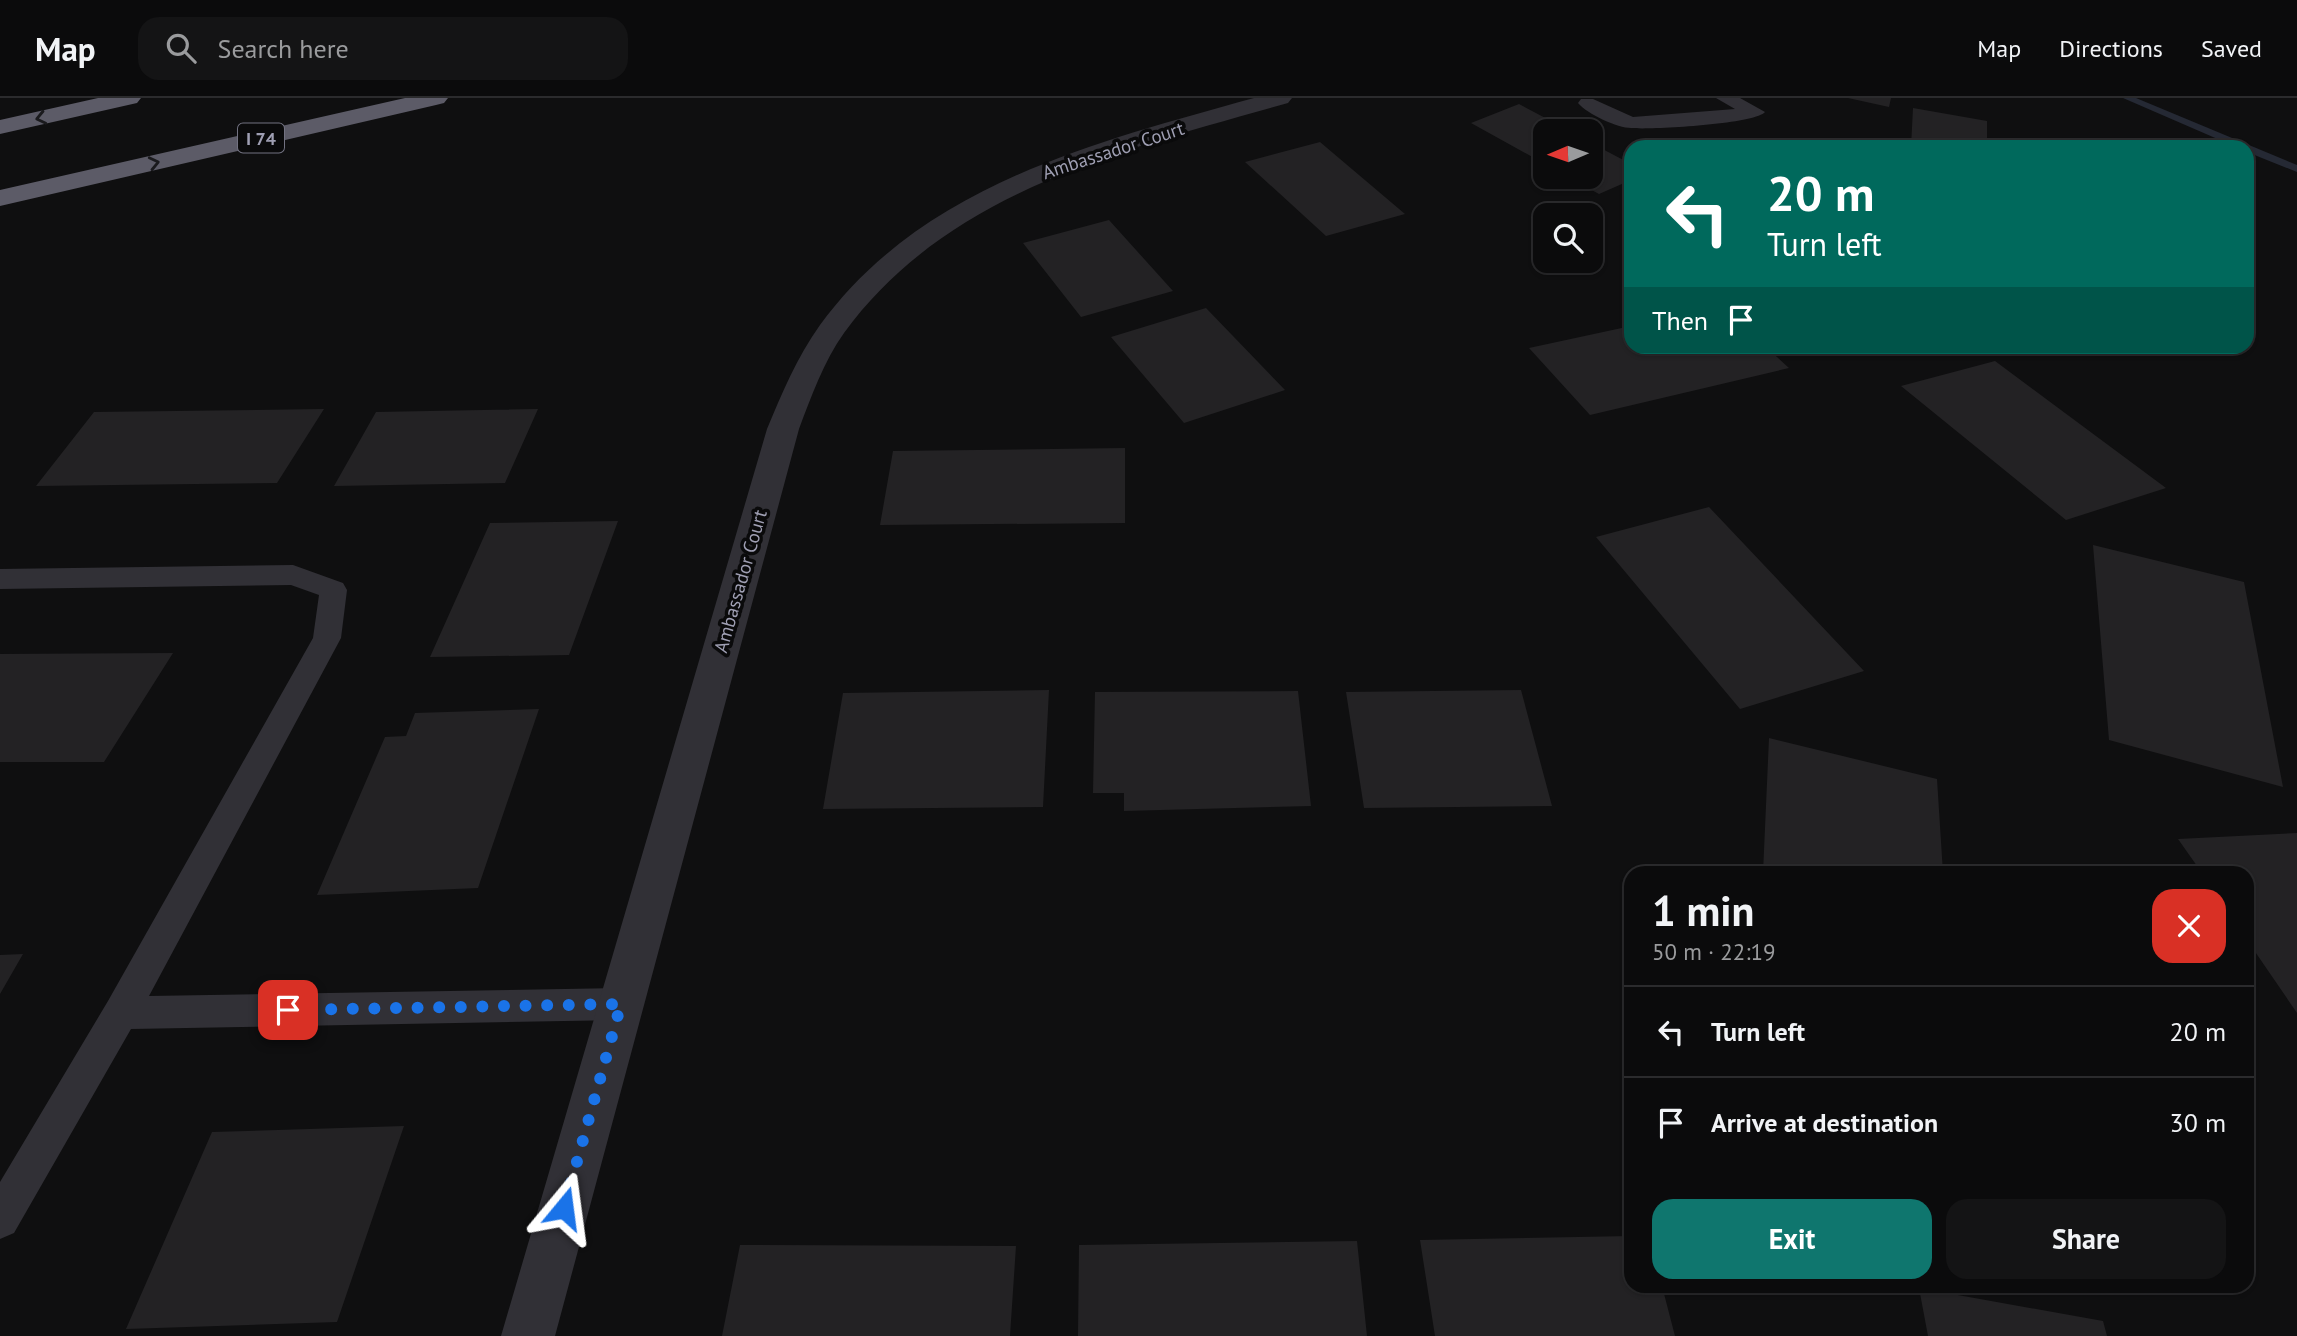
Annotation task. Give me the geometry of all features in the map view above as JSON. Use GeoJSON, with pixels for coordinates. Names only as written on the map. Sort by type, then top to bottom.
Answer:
{"type":"FeatureCollection","features":[{"type":"Feature","properties":{"kind":"highway"},"geometry":{"type":"LineString","coordinates":[[0,127],[129,98]]}},
{"type":"Feature","properties":{"kind":"highway","name":"I 74"},"geometry":{"type":"LineString","coordinates":[[0,198],[436,98]]}},
{"type":"Feature","properties":{"kind":"highway"},"geometry":{"type":"LineString","coordinates":[[0,204],[87,179]]}},
{"type":"Feature","properties":{"kind":"street","name":"Ambassador Court"},"geometry":{"type":"LineString","coordinates":[[528,1336],[783,429],[804,374],[833,328],[870,284],[908,250],[1006,188],[1105,149],[1280,98]]}},
{"type":"Feature","properties":{"kind":"lane"},"geometry":{"type":"LineString","coordinates":[[1587,103],[1630,123],[1700,120],[1756,112],[1725,98]]}},
{"type":"Feature","properties":{"kind":"lane"},"geometry":{"type":"LineString","coordinates":[[0,579],[293,575],[333,590],[327,638],[121,1013],[0,1219]]}},
{"type":"Feature","properties":{"kind":"lane"},"geometry":{"type":"LineString","coordinates":[[121,1013],[621,1004]]}},
{"type":"Feature","properties":{"kind":"building"},"geometry":{"type":"Polygon","coordinates":[[[1848,98],[1891,98],[1889,107],[1848,98]]]}},
{"type":"Feature","properties":{"kind":"building"},"geometry":{"type":"Polygon","coordinates":[[[1519,104],[1547,119],[1533,119],[1533,157],[1471,123],[1519,104]]]}},
{"type":"Feature","properties":{"kind":"building"},"geometry":{"type":"Polygon","coordinates":[[[1913,108],[1987,121],[1987,140],[1911,140],[1913,108]]]}},
{"type":"Feature","properties":{"kind":"building"},"geometry":{"type":"Polygon","coordinates":[[[1320,142],[1405,214],[1326,236],[1245,162],[1320,142]]]}},
{"type":"Feature","properties":{"kind":"building"},"geometry":{"type":"Polygon","coordinates":[[[1603,149],[1624,160],[1624,183],[1599,194],[1590,189],[1603,189],[1603,149]]]}},
{"type":"Feature","properties":{"kind":"building"},"geometry":{"type":"Polygon","coordinates":[[[1109,220],[1173,291],[1081,317],[1023,243],[1109,220]]]}},
{"type":"Feature","properties":{"kind":"building"},"geometry":{"type":"Polygon","coordinates":[[[1206,308],[1285,390],[1184,423],[1111,337],[1206,308]]]}},
{"type":"Feature","properties":{"kind":"building"},"geometry":{"type":"Polygon","coordinates":[[[1624,328],[1624,354],[1774,354],[1789,368],[1590,415],[1529,348],[1624,328]]]}},
{"type":"Feature","properties":{"kind":"building"},"geometry":{"type":"Polygon","coordinates":[[[1995,361],[2166,488],[2066,520],[1901,386],[1995,361]]]}},
{"type":"Feature","properties":{"kind":"building"},"geometry":{"type":"Polygon","coordinates":[[[324,409],[277,483],[36,486],[94,412],[324,409]]]}},
{"type":"Feature","properties":{"kind":"building"},"geometry":{"type":"Polygon","coordinates":[[[538,409],[505,483],[334,486],[376,412],[538,409]]]}},
{"type":"Feature","properties":{"kind":"building"},"geometry":{"type":"Polygon","coordinates":[[[1125,448],[1125,523],[880,525],[893,451],[1125,448]]]}},
{"type":"Feature","properties":{"kind":"building"},"geometry":{"type":"Polygon","coordinates":[[[1709,507],[1864,671],[1740,709],[1596,537],[1709,507]]]}},
{"type":"Feature","properties":{"kind":"building"},"geometry":{"type":"Polygon","coordinates":[[[618,521],[569,655],[430,657],[490,523],[618,521]]]}},
{"type":"Feature","properties":{"kind":"building"},"geometry":{"type":"Polygon","coordinates":[[[2093,545],[2244,582],[2283,787],[2109,740],[2093,545]]]}},
{"type":"Feature","properties":{"kind":"building"},"geometry":{"type":"Polygon","coordinates":[[[173,653],[104,762],[0,762],[0,654],[173,653]]]}},
{"type":"Feature","properties":{"kind":"building"},"geometry":{"type":"Polygon","coordinates":[[[1049,690],[1043,807],[823,809],[843,693],[1049,690]]]}},
{"type":"Feature","properties":{"kind":"building"},"geometry":{"type":"Polygon","coordinates":[[[1521,690],[1552,806],[1364,808],[1346,692],[1521,690]]]}},
{"type":"Feature","properties":{"kind":"building"},"geometry":{"type":"Polygon","coordinates":[[[1298,691],[1311,806],[1124,811],[1124,793],[1093,793],[1095,692],[1298,691]]]}},
{"type":"Feature","properties":{"kind":"building"},"geometry":{"type":"Polygon","coordinates":[[[539,709],[478,888],[317,895],[385,737],[406,736],[415,713],[539,709]]]}},
{"type":"Feature","properties":{"kind":"building"},"geometry":{"type":"Polygon","coordinates":[[[1769,738],[1937,779],[1943,866],[1763,866],[1769,738]]]}},
{"type":"Feature","properties":{"kind":"building"},"geometry":{"type":"Polygon","coordinates":[[[2297,833],[2297,1013],[2254,950],[2254,866],[2197,866],[2178,839],[2297,833]]]}},
{"type":"Feature","properties":{"kind":"building"},"geometry":{"type":"Polygon","coordinates":[[[23,954],[0,994],[0,955],[23,954]]]}},
{"type":"Feature","properties":{"kind":"building"},"geometry":{"type":"Polygon","coordinates":[[[404,1126],[337,1322],[126,1329],[212,1132],[404,1126]]]}},
{"type":"Feature","properties":{"kind":"building"},"geometry":{"type":"Polygon","coordinates":[[[1624,1236],[1624,1293],[1664,1293],[1675,1336],[1435,1336],[1420,1240],[1624,1236]]]}},
{"type":"Feature","properties":{"kind":"building"},"geometry":{"type":"Polygon","coordinates":[[[1357,1241],[1367,1336],[1078,1336],[1079,1245],[1357,1241]]]}},
{"type":"Feature","properties":{"kind":"building"},"geometry":{"type":"Polygon","coordinates":[[[740,1245],[1016,1246],[1010,1336],[722,1336],[740,1245]]]}},
{"type":"Feature","properties":{"kind":"building"},"geometry":{"type":"Polygon","coordinates":[[[1920,1293],[1947,1293],[2103,1321],[2107,1336],[1928,1336],[1920,1293]]]}},
{"type":"Feature","properties":{"kind":"waterway"},"geometry":{"type":"LineString","coordinates":[[2128,98],[2228,140]]}},
{"type":"Feature","properties":{"kind":"waterway"},"geometry":{"type":"LineString","coordinates":[[2254,151],[2297,169]]}},
{"type":"Feature","properties":{"kind":"route"},"geometry":{"type":"LineString","coordinates":[[288,1010],[621,1004],[564,1208]]}}]}
